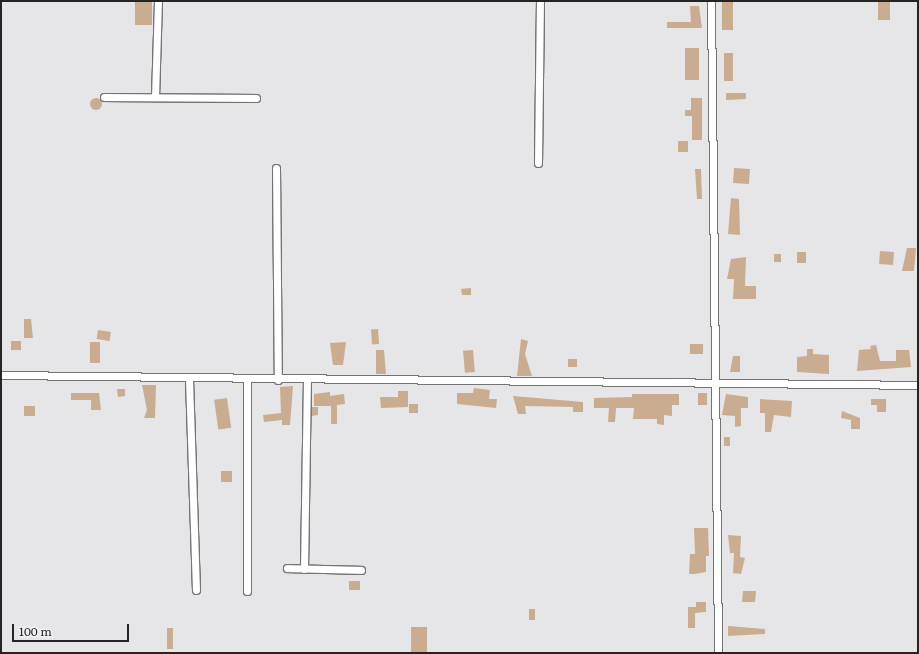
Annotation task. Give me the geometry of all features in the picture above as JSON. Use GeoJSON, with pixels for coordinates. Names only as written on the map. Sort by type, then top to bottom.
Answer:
{"type":"FeatureCollection","features":[{"type":"Feature","properties":{"kind":"street"},"geometry":{"type":"LineString","coordinates":[[155,97],[158,1]]}},
{"type":"Feature","properties":{"kind":"street"},"geometry":{"type":"LineString","coordinates":[[538,164],[540,1]]}},
{"type":"Feature","properties":{"kind":"street"},"geometry":{"type":"LineString","coordinates":[[711,1],[718,653]]}},
{"type":"Feature","properties":{"kind":"street"},"geometry":{"type":"LineString","coordinates":[[104,97],[256,98]]}},
{"type":"Feature","properties":{"kind":"street"},"geometry":{"type":"LineString","coordinates":[[276,168],[278,380]]}},
{"type":"Feature","properties":{"kind":"street"},"geometry":{"type":"LineString","coordinates":[[1,375],[307,381],[918,385]]}},
{"type":"Feature","properties":{"kind":"street"},"geometry":{"type":"LineString","coordinates":[[189,379],[196,590]]}},
{"type":"Feature","properties":{"kind":"street"},"geometry":{"type":"LineString","coordinates":[[247,380],[248,591]]}},
{"type":"Feature","properties":{"kind":"street"},"geometry":{"type":"LineString","coordinates":[[304,569],[307,381]]}},
{"type":"Feature","properties":{"kind":"street"},"geometry":{"type":"LineString","coordinates":[[287,568],[361,570]]}},
{"type":"Feature","properties":{"kind":"building"},"geometry":{"type":"Polygon","coordinates":[[[135,1],[152,1],[152,25],[135,25],[135,1]]]}},
{"type":"Feature","properties":{"kind":"building"},"geometry":{"type":"Polygon","coordinates":[[[722,1],[733,1],[733,30],[722,30],[722,1]]]}},
{"type":"Feature","properties":{"kind":"building"},"geometry":{"type":"Polygon","coordinates":[[[878,1],[890,1],[890,20],[878,20],[878,1]]]}},
{"type":"Feature","properties":{"kind":"building"},"geometry":{"type":"Polygon","coordinates":[[[690,6],[699,6],[702,28],[667,28],[667,22],[691,22],[690,6]]]}},
{"type":"Feature","properties":{"kind":"building"},"geometry":{"type":"Polygon","coordinates":[[[685,48],[699,48],[699,80],[685,80],[685,48]]]}},
{"type":"Feature","properties":{"kind":"building"},"geometry":{"type":"Polygon","coordinates":[[[724,53],[733,53],[733,81],[724,81],[724,53]]]}},
{"type":"Feature","properties":{"kind":"building"},"geometry":{"type":"Polygon","coordinates":[[[726,93],[746,93],[746,99],[726,100],[726,93]]]}},
{"type":"Feature","properties":{"kind":"building"},"geometry":{"type":"Polygon","coordinates":[[[96,98],[100,100],[102,104],[100,108],[96,110],[92,108],[90,104],[92,100],[96,98]]]}},
{"type":"Feature","properties":{"kind":"building"},"geometry":{"type":"Polygon","coordinates":[[[691,98],[702,98],[702,140],[692,140],[692,116],[685,116],[685,110],[691,110],[691,98]]]}},
{"type":"Feature","properties":{"kind":"building"},"geometry":{"type":"Polygon","coordinates":[[[678,141],[688,141],[688,152],[678,152],[678,141]]]}},
{"type":"Feature","properties":{"kind":"building"},"geometry":{"type":"Polygon","coordinates":[[[734,168],[750,169],[749,184],[733,183],[734,168]]]}},
{"type":"Feature","properties":{"kind":"building"},"geometry":{"type":"Polygon","coordinates":[[[695,169],[701,169],[702,199],[697,199],[695,169]]]}},
{"type":"Feature","properties":{"kind":"building"},"geometry":{"type":"Polygon","coordinates":[[[731,198],[739,199],[740,235],[728,234],[731,198]]]}},
{"type":"Feature","properties":{"kind":"building"},"geometry":{"type":"Polygon","coordinates":[[[907,248],[916,248],[914,271],[902,271],[907,248]]]}},
{"type":"Feature","properties":{"kind":"building"},"geometry":{"type":"Polygon","coordinates":[[[880,251],[894,252],[893,265],[879,264],[880,251]]]}},
{"type":"Feature","properties":{"kind":"building"},"geometry":{"type":"Polygon","coordinates":[[[797,252],[806,252],[806,263],[797,263],[797,252]]]}},
{"type":"Feature","properties":{"kind":"building"},"geometry":{"type":"Polygon","coordinates":[[[774,254],[781,254],[781,262],[774,262],[774,254]]]}},
{"type":"Feature","properties":{"kind":"building"},"geometry":{"type":"Polygon","coordinates":[[[746,257],[745,286],[756,286],[756,299],[733,299],[734,279],[727,279],[731,259],[746,257]]]}},
{"type":"Feature","properties":{"kind":"building"},"geometry":{"type":"Polygon","coordinates":[[[471,288],[471,295],[462,295],[461,289],[471,288]]]}},
{"type":"Feature","properties":{"kind":"building"},"geometry":{"type":"Polygon","coordinates":[[[24,319],[31,319],[33,338],[24,338],[24,319]]]}},
{"type":"Feature","properties":{"kind":"building"},"geometry":{"type":"Polygon","coordinates":[[[371,329],[378,329],[379,344],[372,344],[371,329]]]}},
{"type":"Feature","properties":{"kind":"building"},"geometry":{"type":"Polygon","coordinates":[[[98,330],[111,332],[109,341],[97,339],[98,330]]]}},
{"type":"Feature","properties":{"kind":"building"},"geometry":{"type":"Polygon","coordinates":[[[521,339],[528,341],[525,354],[532,376],[517,376],[521,339]]]}},
{"type":"Feature","properties":{"kind":"building"},"geometry":{"type":"Polygon","coordinates":[[[11,341],[21,341],[21,350],[11,350],[11,341]]]}},
{"type":"Feature","properties":{"kind":"building"},"geometry":{"type":"Polygon","coordinates":[[[90,342],[100,342],[100,363],[90,363],[90,342]]]}},
{"type":"Feature","properties":{"kind":"building"},"geometry":{"type":"Polygon","coordinates":[[[346,342],[343,365],[333,365],[330,343],[346,342]]]}},
{"type":"Feature","properties":{"kind":"building"},"geometry":{"type":"Polygon","coordinates":[[[690,344],[703,344],[703,354],[690,354],[690,344]]]}},
{"type":"Feature","properties":{"kind":"building"},"geometry":{"type":"Polygon","coordinates":[[[876,345],[880,361],[896,361],[896,350],[909,350],[911,367],[857,371],[859,350],[871,349],[870,346],[876,345]]]}},
{"type":"Feature","properties":{"kind":"building"},"geometry":{"type":"Polygon","coordinates":[[[807,349],[813,349],[813,354],[829,355],[829,374],[797,372],[797,357],[807,356],[807,349]]]}},
{"type":"Feature","properties":{"kind":"building"},"geometry":{"type":"Polygon","coordinates":[[[376,350],[384,350],[386,374],[376,374],[376,350]]]}},
{"type":"Feature","properties":{"kind":"building"},"geometry":{"type":"Polygon","coordinates":[[[473,350],[475,372],[465,373],[463,351],[473,350]]]}},
{"type":"Feature","properties":{"kind":"building"},"geometry":{"type":"Polygon","coordinates":[[[733,356],[740,356],[740,372],[730,372],[733,356]]]}},
{"type":"Feature","properties":{"kind":"building"},"geometry":{"type":"Polygon","coordinates":[[[568,359],[577,359],[577,367],[568,367],[568,359]]]}},
{"type":"Feature","properties":{"kind":"building"},"geometry":{"type":"Polygon","coordinates":[[[142,385],[156,385],[155,418],[144,418],[147,410],[142,385]]]}},
{"type":"Feature","properties":{"kind":"building"},"geometry":{"type":"Polygon","coordinates":[[[293,386],[290,425],[282,425],[282,420],[264,422],[263,415],[281,413],[280,387],[293,386]]]}},
{"type":"Feature","properties":{"kind":"building"},"geometry":{"type":"Polygon","coordinates":[[[474,388],[490,390],[489,399],[497,399],[496,408],[457,404],[457,393],[473,393],[474,388]]]}},
{"type":"Feature","properties":{"kind":"building"},"geometry":{"type":"Polygon","coordinates":[[[117,389],[125,389],[125,396],[118,397],[117,389]]]}},
{"type":"Feature","properties":{"kind":"building"},"geometry":{"type":"Polygon","coordinates":[[[398,391],[408,391],[408,407],[381,408],[380,397],[398,397],[398,391]]]}},
{"type":"Feature","properties":{"kind":"building"},"geometry":{"type":"Polygon","coordinates":[[[330,392],[330,396],[344,394],[345,404],[337,405],[337,424],[331,424],[331,406],[314,406],[314,394],[330,392]]]}},
{"type":"Feature","properties":{"kind":"building"},"geometry":{"type":"Polygon","coordinates":[[[71,393],[99,393],[101,410],[91,410],[91,400],[71,400],[71,393]]]}},
{"type":"Feature","properties":{"kind":"building"},"geometry":{"type":"Polygon","coordinates":[[[698,393],[707,393],[707,405],[698,405],[698,393]]]}},
{"type":"Feature","properties":{"kind":"building"},"geometry":{"type":"Polygon","coordinates":[[[632,394],[679,394],[679,405],[672,405],[672,416],[664,415],[664,425],[657,424],[657,419],[633,419],[634,408],[616,408],[615,422],[608,422],[609,408],[594,408],[594,398],[632,397],[632,394]]]}},
{"type":"Feature","properties":{"kind":"building"},"geometry":{"type":"Polygon","coordinates":[[[726,394],[748,397],[748,408],[741,408],[741,426],[735,427],[735,416],[722,415],[726,394]]]}},
{"type":"Feature","properties":{"kind":"building"},"geometry":{"type":"Polygon","coordinates":[[[513,396],[583,402],[583,412],[573,412],[573,407],[525,406],[526,414],[518,414],[513,396]]]}},
{"type":"Feature","properties":{"kind":"building"},"geometry":{"type":"Polygon","coordinates":[[[227,398],[231,428],[218,430],[214,400],[227,398]]]}},
{"type":"Feature","properties":{"kind":"building"},"geometry":{"type":"Polygon","coordinates":[[[760,399],[792,401],[791,417],[774,415],[771,432],[765,432],[765,413],[760,413],[760,399]]]}},
{"type":"Feature","properties":{"kind":"building"},"geometry":{"type":"Polygon","coordinates":[[[871,399],[886,399],[886,412],[877,412],[877,405],[871,405],[871,399]]]}},
{"type":"Feature","properties":{"kind":"building"},"geometry":{"type":"Polygon","coordinates":[[[409,404],[418,404],[418,413],[409,413],[409,404]]]}},
{"type":"Feature","properties":{"kind":"building"},"geometry":{"type":"Polygon","coordinates":[[[24,406],[35,406],[35,416],[24,416],[24,406]]]}},
{"type":"Feature","properties":{"kind":"building"},"geometry":{"type":"Polygon","coordinates":[[[312,407],[318,407],[318,415],[311,416],[312,407]]]}},
{"type":"Feature","properties":{"kind":"building"},"geometry":{"type":"Polygon","coordinates":[[[842,411],[860,418],[860,429],[851,429],[851,420],[841,418],[842,411]]]}},
{"type":"Feature","properties":{"kind":"building"},"geometry":{"type":"Polygon","coordinates":[[[724,437],[730,437],[730,446],[724,446],[724,437]]]}},
{"type":"Feature","properties":{"kind":"building"},"geometry":{"type":"Polygon","coordinates":[[[221,471],[232,471],[232,482],[221,482],[221,471]]]}},
{"type":"Feature","properties":{"kind":"building"},"geometry":{"type":"Polygon","coordinates":[[[694,528],[708,528],[709,556],[706,556],[706,572],[689,574],[690,554],[695,554],[694,528]]]}},
{"type":"Feature","properties":{"kind":"building"},"geometry":{"type":"Polygon","coordinates":[[[728,535],[741,536],[740,557],[745,558],[741,574],[733,573],[734,553],[730,553],[728,535]]]}},
{"type":"Feature","properties":{"kind":"building"},"geometry":{"type":"Polygon","coordinates":[[[349,581],[360,581],[360,590],[349,590],[349,581]]]}},
{"type":"Feature","properties":{"kind":"building"},"geometry":{"type":"Polygon","coordinates":[[[743,591],[756,591],[755,602],[742,602],[743,591]]]}},
{"type":"Feature","properties":{"kind":"building"},"geometry":{"type":"Polygon","coordinates":[[[696,602],[706,602],[706,612],[695,613],[695,628],[688,628],[688,607],[696,607],[696,602]]]}},
{"type":"Feature","properties":{"kind":"building"},"geometry":{"type":"Polygon","coordinates":[[[529,609],[535,609],[535,620],[529,620],[529,609]]]}},
{"type":"Feature","properties":{"kind":"building"},"geometry":{"type":"Polygon","coordinates":[[[728,626],[765,629],[765,634],[728,636],[728,626]]]}},
{"type":"Feature","properties":{"kind":"building"},"geometry":{"type":"Polygon","coordinates":[[[411,627],[427,627],[427,653],[411,653],[411,627]]]}},
{"type":"Feature","properties":{"kind":"building"},"geometry":{"type":"Polygon","coordinates":[[[167,628],[173,628],[173,649],[167,649],[167,628]]]}}]}
